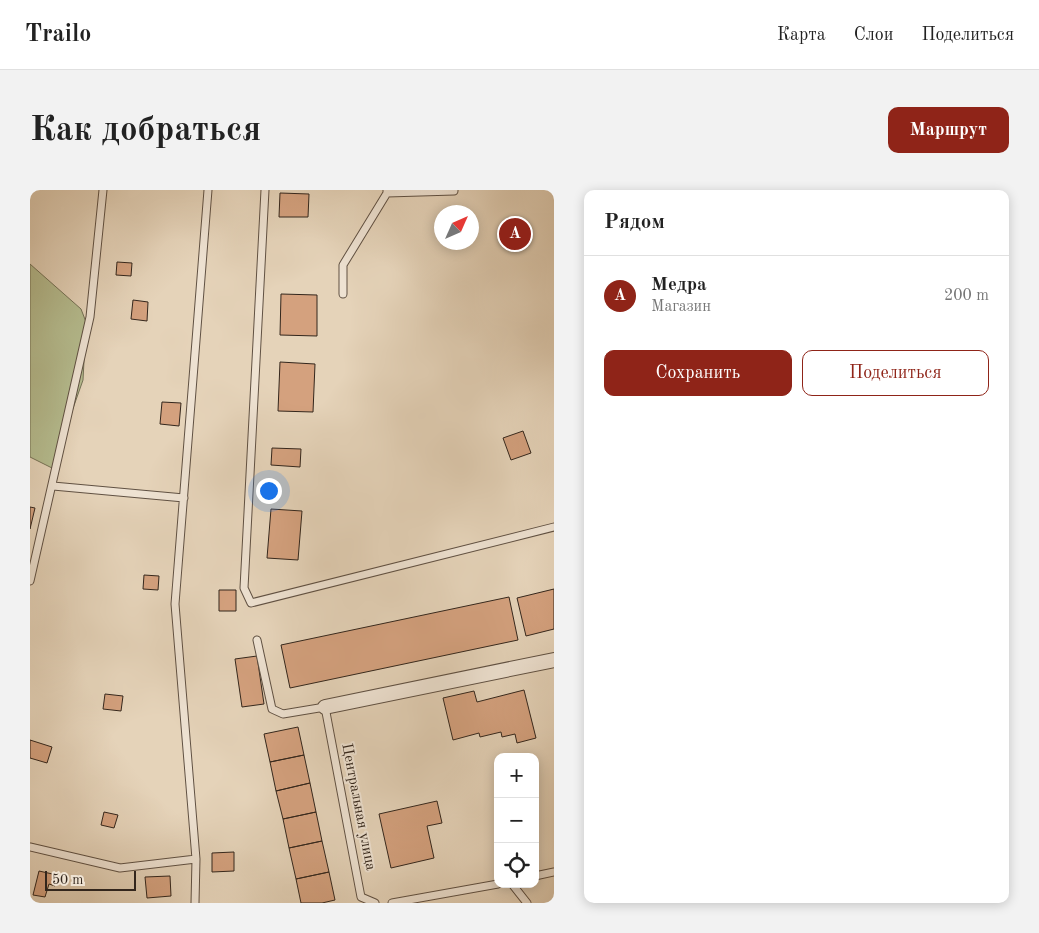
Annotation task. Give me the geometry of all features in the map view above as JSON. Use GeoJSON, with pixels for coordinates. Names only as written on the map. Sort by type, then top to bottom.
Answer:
{"type":"FeatureCollection","features":[{"type":"Feature","properties":{"kind":"street"},"geometry":{"type":"LineString","coordinates":[[325,707],[554,660]]}},
{"type":"Feature","properties":{"kind":"lane"},"geometry":{"type":"LineString","coordinates":[[30,581],[90,317],[103,190]]}},
{"type":"Feature","properties":{"kind":"lane"},"geometry":{"type":"LineString","coordinates":[[195,903],[196,859],[175,604],[208,190]]}},
{"type":"Feature","properties":{"kind":"lane"},"geometry":{"type":"LineString","coordinates":[[265,190],[244,588],[251,603],[554,527]]}},
{"type":"Feature","properties":{"kind":"lane"},"geometry":{"type":"LineString","coordinates":[[343,294],[343,265],[387,191],[454,190]]}},
{"type":"Feature","properties":{"kind":"lane"},"geometry":{"type":"LineString","coordinates":[[53,486],[184,498]]}},
{"type":"Feature","properties":{"kind":"lane"},"geometry":{"type":"LineString","coordinates":[[257,640],[272,709],[283,714],[325,707]]}},
{"type":"Feature","properties":{"kind":"lane","name":"Центральная улица"},"geometry":{"type":"LineString","coordinates":[[325,707],[361,897],[375,903]]}},
{"type":"Feature","properties":{"kind":"lane"},"geometry":{"type":"LineString","coordinates":[[30,848],[120,868],[196,859]]}},
{"type":"Feature","properties":{"kind":"lane"},"geometry":{"type":"LineString","coordinates":[[539,875],[554,872]]}},
{"type":"Feature","properties":{"kind":"lane"},"geometry":{"type":"LineString","coordinates":[[392,903],[494,885]]}},
{"type":"Feature","properties":{"kind":"lane"},"geometry":{"type":"LineString","coordinates":[[515,888],[527,903]]}},
{"type":"Feature","properties":{"kind":"green space"},"geometry":{"type":"Polygon","coordinates":[[[30,264],[81,309],[86,322],[83,380],[52,468],[30,457],[30,264]]]}},
{"type":"Feature","properties":{"kind":"building"},"geometry":{"type":"Polygon","coordinates":[[[280,193],[309,194],[308,217],[279,217],[280,193]]]}},
{"type":"Feature","properties":{"kind":"building"},"geometry":{"type":"Polygon","coordinates":[[[117,262],[132,263],[131,276],[116,275],[117,262]]]}},
{"type":"Feature","properties":{"kind":"building"},"geometry":{"type":"Polygon","coordinates":[[[281,294],[317,295],[317,336],[280,335],[281,294]]]}},
{"type":"Feature","properties":{"kind":"building"},"geometry":{"type":"Polygon","coordinates":[[[133,300],[148,302],[147,321],[131,319],[133,300]]]}},
{"type":"Feature","properties":{"kind":"building"},"geometry":{"type":"Polygon","coordinates":[[[280,362],[315,364],[313,412],[278,411],[280,362]]]}},
{"type":"Feature","properties":{"kind":"building"},"geometry":{"type":"Polygon","coordinates":[[[162,402],[181,403],[179,426],[160,424],[162,402]]]}},
{"type":"Feature","properties":{"kind":"building"},"geometry":{"type":"Polygon","coordinates":[[[523,431],[531,453],[511,460],[503,438],[523,431]]]}},
{"type":"Feature","properties":{"kind":"building"},"geometry":{"type":"Polygon","coordinates":[[[272,448],[301,449],[300,467],[271,465],[272,448]]]}},
{"type":"Feature","properties":{"kind":"building"},"geometry":{"type":"Polygon","coordinates":[[[30,507],[35,508],[30,529],[30,507]]]}},
{"type":"Feature","properties":{"kind":"building"},"geometry":{"type":"Polygon","coordinates":[[[271,509],[302,511],[298,560],[267,558],[271,509]]]}},
{"type":"Feature","properties":{"kind":"building"},"geometry":{"type":"Polygon","coordinates":[[[144,575],[159,576],[158,590],[143,589],[144,575]]]}},
{"type":"Feature","properties":{"kind":"building"},"geometry":{"type":"Polygon","coordinates":[[[554,589],[554,629],[526,636],[517,598],[554,589]]]}},
{"type":"Feature","properties":{"kind":"building"},"geometry":{"type":"Polygon","coordinates":[[[219,590],[236,590],[236,611],[219,611],[219,590]]]}},
{"type":"Feature","properties":{"kind":"building"},"geometry":{"type":"Polygon","coordinates":[[[509,597],[518,640],[290,688],[281,645],[509,597]]]}},
{"type":"Feature","properties":{"kind":"building"},"geometry":{"type":"Polygon","coordinates":[[[257,656],[264,704],[242,707],[235,659],[257,656]]]}},
{"type":"Feature","properties":{"kind":"building"},"geometry":{"type":"Polygon","coordinates":[[[524,690],[536,738],[517,743],[515,734],[502,737],[501,732],[480,737],[479,733],[453,740],[443,698],[474,691],[477,702],[524,690]]]}},
{"type":"Feature","properties":{"kind":"building"},"geometry":{"type":"Polygon","coordinates":[[[105,694],[123,696],[121,711],[103,709],[105,694]]]}},
{"type":"Feature","properties":{"kind":"building"},"geometry":{"type":"Polygon","coordinates":[[[298,727],[304,755],[270,762],[264,734],[298,727]]]}},
{"type":"Feature","properties":{"kind":"building"},"geometry":{"type":"Polygon","coordinates":[[[30,740],[52,747],[47,763],[30,758],[30,740]]]}},
{"type":"Feature","properties":{"kind":"building"},"geometry":{"type":"Polygon","coordinates":[[[304,755],[310,783],[276,791],[270,762],[304,755]]]}},
{"type":"Feature","properties":{"kind":"building"},"geometry":{"type":"Polygon","coordinates":[[[310,783],[316,812],[283,819],[276,791],[310,783]]]}},
{"type":"Feature","properties":{"kind":"building"},"geometry":{"type":"Polygon","coordinates":[[[437,801],[442,823],[427,826],[434,858],[391,868],[379,814],[437,801]]]}},
{"type":"Feature","properties":{"kind":"building"},"geometry":{"type":"Polygon","coordinates":[[[104,812],[118,815],[114,828],[101,825],[104,812]]]}},
{"type":"Feature","properties":{"kind":"building"},"geometry":{"type":"Polygon","coordinates":[[[316,812],[322,841],[289,848],[283,819],[316,812]]]}},
{"type":"Feature","properties":{"kind":"building"},"geometry":{"type":"Polygon","coordinates":[[[322,841],[329,872],[296,879],[289,848],[322,841]]]}},
{"type":"Feature","properties":{"kind":"building"},"geometry":{"type":"Polygon","coordinates":[[[234,852],[234,871],[212,872],[212,853],[234,852]]]}},
{"type":"Feature","properties":{"kind":"building"},"geometry":{"type":"Polygon","coordinates":[[[39,871],[57,875],[55,886],[49,884],[45,897],[33,895],[39,871]]]}},
{"type":"Feature","properties":{"kind":"building"},"geometry":{"type":"Polygon","coordinates":[[[329,872],[335,900],[322,903],[301,903],[296,879],[329,872]]]}},
{"type":"Feature","properties":{"kind":"building"},"geometry":{"type":"Polygon","coordinates":[[[170,876],[171,896],[147,898],[145,877],[170,876]]]}},
{"type":"Feature","properties":{"kind":"place","name":"Медра"},"geometry":{"type":"Point","coordinates":[515,234]}}]}
